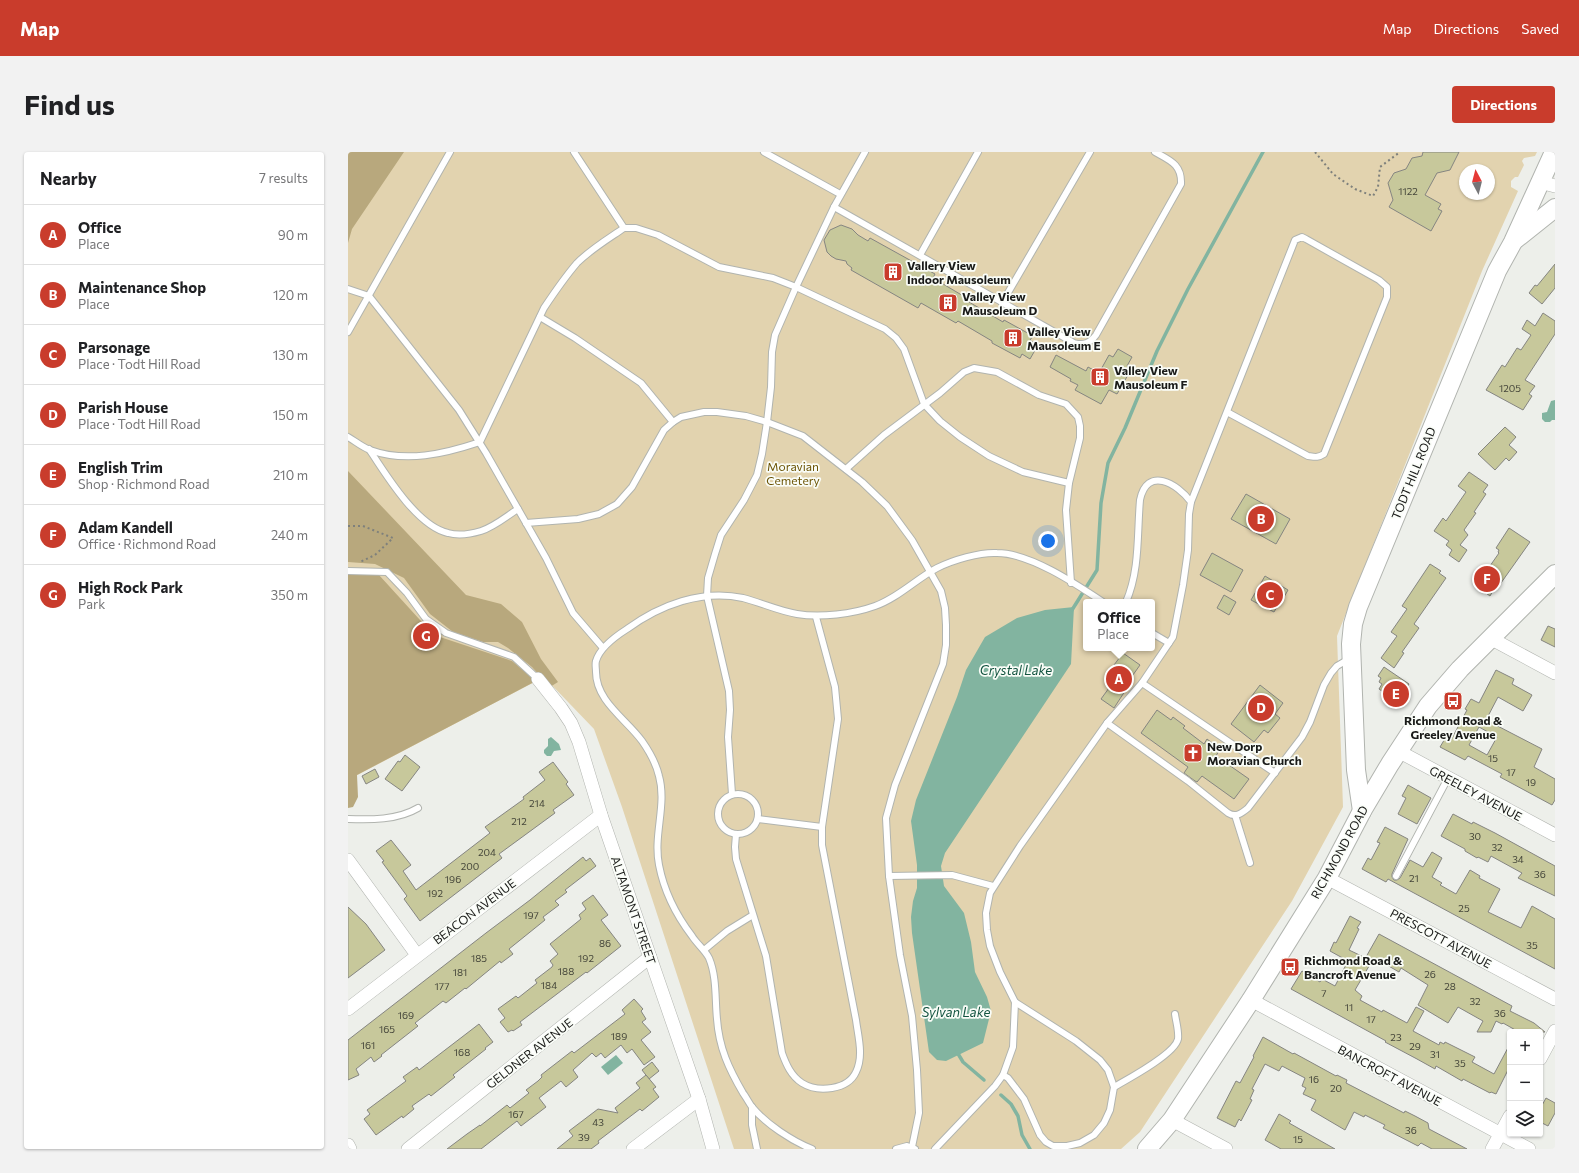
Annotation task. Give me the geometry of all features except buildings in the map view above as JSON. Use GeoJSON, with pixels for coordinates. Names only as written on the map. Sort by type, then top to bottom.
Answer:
{"type":"FeatureCollection","features":[{"type":"Feature","properties":{"kind":"street","name":"TODT HILL ROAD"},"geometry":{"type":"LineString","coordinates":[[1362,811],[1356,770],[1352,657],[1353,624],[1358,607],[1494,278],[1513,242],[1548,184],[1554,152]]}},
{"type":"Feature","properties":{"kind":"street"},"geometry":{"type":"LineString","coordinates":[[1513,242],[1555,208]]}},
{"type":"Feature","properties":{"kind":"street","name":"RICHMOND ROAD"},"geometry":{"type":"LineString","coordinates":[[1147,1149],[1172,1120],[1251,1000],[1327,878],[1362,811],[1398,751],[1428,706],[1460,669],[1555,574]]}},
{"type":"Feature","properties":{"kind":"street"},"geometry":{"type":"LineString","coordinates":[[1490,638],[1555,673]]}},
{"type":"Feature","properties":{"kind":"street","name":"ALTAMONT STREET"},"geometry":{"type":"LineString","coordinates":[[538,679],[571,723],[579,742],[601,815],[699,1099],[713,1149]]}},
{"type":"Feature","properties":{"kind":"street","name":"GREELEY AVENUE"},"geometry":{"type":"LineString","coordinates":[[1398,751],[1555,836]]}},
{"type":"Feature","properties":{"kind":"street","name":"BEACON AVENUE"},"geometry":{"type":"LineString","coordinates":[[348,1009],[601,815]]}},
{"type":"Feature","properties":{"kind":"street"},"geometry":{"type":"LineString","coordinates":[[348,860],[417,955]]}},
{"type":"Feature","properties":{"kind":"street","name":"PRESCOTT AVENUE"},"geometry":{"type":"LineString","coordinates":[[1327,878],[1555,999]]}},
{"type":"Feature","properties":{"kind":"street","name":"GELDNER AVENUE"},"geometry":{"type":"LineString","coordinates":[[408,1149],[650,957]]}},
{"type":"Feature","properties":{"kind":"street","name":"BANCROFT AVENUE"},"geometry":{"type":"LineString","coordinates":[[1251,1000],[1529,1149]]}},
{"type":"Feature","properties":{"kind":"street"},"geometry":{"type":"LineString","coordinates":[[1543,1053],[1555,1031]]}},
{"type":"Feature","properties":{"kind":"street"},"geometry":{"type":"LineString","coordinates":[[633,1149],[699,1099]]}},
{"type":"Feature","properties":{"kind":"street"},"geometry":{"type":"LineString","coordinates":[[1172,1120],[1226,1149]]}},
{"type":"Feature","properties":{"kind":"street"},"geometry":{"type":"LineString","coordinates":[[1492,1149],[1507,1121]]}},
{"type":"Feature","properties":{"kind":"street"},"geometry":{"type":"LineString","coordinates":[[348,1145],[350,1149]]}},
{"type":"Feature","properties":{"kind":"lane"},"geometry":{"type":"LineString","coordinates":[[348,332],[450,152]]}},
{"type":"Feature","properties":{"kind":"lane"},"geometry":{"type":"LineString","coordinates":[[574,152],[624,228]]}},
{"type":"Feature","properties":{"kind":"lane"},"geometry":{"type":"LineString","coordinates":[[764,152],[840,194]]}},
{"type":"Feature","properties":{"kind":"lane"},"geometry":{"type":"LineString","coordinates":[[732,794],[728,737],[730,710],[729,691],[707,596],[708,578],[714,554],[721,536],[744,500],[757,474],[762,454],[771,387],[772,352],[775,335],[840,194],[865,152]]}},
{"type":"Feature","properties":{"kind":"lane"},"geometry":{"type":"LineString","coordinates":[[920,255],[978,152]]}},
{"type":"Feature","properties":{"kind":"lane"},"geometry":{"type":"LineString","coordinates":[[1002,303],[1090,152]]}},
{"type":"Feature","properties":{"kind":"lane"},"geometry":{"type":"LineString","coordinates":[[834,207],[1074,344],[1082,345],[1092,340],[1181,184],[1181,172],[1176,166],[1155,152]]}},
{"type":"Feature","properties":{"kind":"lane"},"geometry":{"type":"LineString","coordinates":[[348,437],[369,450],[398,455],[423,456],[448,452],[480,442],[540,317],[558,287],[578,263],[597,246],[624,228],[636,228],[658,235],[718,267],[773,278],[796,287],[885,329],[896,338],[904,349],[924,404],[940,421],[960,437],[989,456],[1023,472],[1069,483]]}},
{"type":"Feature","properties":{"kind":"lane"},"geometry":{"type":"LineString","coordinates":[[935,1149],[990,1092],[1003,1075],[1013,1047],[1015,1002],[1000,972],[990,946],[986,930],[986,913],[990,893],[993,886],[1107,723],[1142,682],[1173,637],[1188,550],[1189,514],[1191,502],[1294,244],[1298,238],[1306,239],[1384,283],[1387,287],[1387,297],[1324,454],[1320,457],[1308,456],[1227,412]]}},
{"type":"Feature","properties":{"kind":"lane"},"geometry":{"type":"LineString","coordinates":[[348,289],[369,296],[460,410],[480,442],[546,558],[573,613],[603,648]]}},
{"type":"Feature","properties":{"kind":"lane"},"geometry":{"type":"LineString","coordinates":[[540,317],[575,338],[641,384],[673,422]]}},
{"type":"Feature","properties":{"kind":"lane"},"geometry":{"type":"LineString","coordinates":[[846,469],[884,435],[964,372],[974,368],[997,372],[1039,395],[1066,404],[1078,417],[1080,426],[1080,438],[1069,483],[1066,510],[1071,583]]}},
{"type":"Feature","properties":{"kind":"lane"},"geometry":{"type":"LineString","coordinates":[[526,523],[578,519],[599,514],[617,504],[632,487],[664,430],[673,422],[691,414],[717,412],[746,416],[803,436],[862,482],[887,506],[912,540],[931,572],[941,591],[945,608],[946,645],[940,671],[890,801],[886,818],[889,876],[900,955],[912,1016],[918,1070],[919,1114],[914,1148],[901,1146],[896,1149]]}},
{"type":"Feature","properties":{"kind":"lane"},"geometry":{"type":"LineString","coordinates":[[369,450],[395,489],[434,527],[447,533],[462,534],[482,530],[518,509]]}},
{"type":"Feature","properties":{"kind":"lane"},"geometry":{"type":"LineString","coordinates":[[1128,599],[1132,590],[1136,568],[1140,500],[1142,490],[1146,484],[1154,481],[1164,481],[1174,485],[1184,493],[1191,502]]}},
{"type":"Feature","properties":{"kind":"lane"},"geometry":{"type":"LineString","coordinates":[[812,1149],[802,1145],[775,1127],[752,1107],[729,1069],[720,1042],[717,1021],[716,994],[711,965],[704,950],[693,938],[676,913],[664,884],[659,865],[657,850],[662,791],[658,769],[641,740],[609,705],[600,691],[596,677],[596,661],[603,648],[642,618],[674,603],[690,598],[707,596],[741,598],[796,614],[816,617],[852,612],[876,606],[938,568],[970,556],[997,552],[1024,557],[1098,599]]}},
{"type":"Feature","properties":{"kind":"lane"},"geometry":{"type":"LineString","coordinates":[[348,571],[387,572],[407,593],[426,619],[446,633],[514,657],[538,679]]}},
{"type":"Feature","properties":{"kind":"lane"},"geometry":{"type":"LineString","coordinates":[[736,834],[734,847],[736,859],[766,956],[782,1053],[786,1064],[794,1076],[810,1088],[830,1088],[846,1083],[852,1079],[856,1072],[860,1048],[822,845],[822,827],[838,719],[835,687],[816,617]]}},
{"type":"Feature","properties":{"kind":"lane"},"geometry":{"type":"LineString","coordinates":[[1155,635],[1169,643]]}},
{"type":"Feature","properties":{"kind":"lane"},"geometry":{"type":"LineString","coordinates":[[1107,723],[1188,781],[1228,813],[1235,816],[1248,808],[1302,737],[1310,722],[1324,684],[1331,673],[1338,666],[1352,657]]}},
{"type":"Feature","properties":{"kind":"lane"},"geometry":{"type":"LineString","coordinates":[[1142,682],[1275,773]]}},
{"type":"Feature","properties":{"kind":"lane"},"geometry":{"type":"LineString","coordinates":[[1396,876],[1448,778]]}},
{"type":"Feature","properties":{"kind":"lane"},"geometry":{"type":"LineString","coordinates":[[738,793],[750,797],[757,807],[758,819],[755,825],[747,832],[736,834],[723,828],[717,816],[718,808],[726,797],[738,793]]}},
{"type":"Feature","properties":{"kind":"lane"},"geometry":{"type":"LineString","coordinates":[[348,818],[393,816],[418,808]]}},
{"type":"Feature","properties":{"kind":"lane"},"geometry":{"type":"LineString","coordinates":[[1235,816],[1250,863]]}},
{"type":"Feature","properties":{"kind":"lane"},"geometry":{"type":"LineString","coordinates":[[758,819],[822,827]]}},
{"type":"Feature","properties":{"kind":"lane"},"geometry":{"type":"LineString","coordinates":[[889,876],[952,875],[993,886]]}},
{"type":"Feature","properties":{"kind":"lane"},"geometry":{"type":"LineString","coordinates":[[704,950],[727,931],[753,915]]}},
{"type":"Feature","properties":{"kind":"lane"},"geometry":{"type":"LineString","coordinates":[[1003,1075],[1008,1078],[1024,1099],[1040,1135],[1046,1142],[1053,1146],[1067,1146],[1080,1143],[1094,1135],[1104,1123],[1110,1110],[1114,1088],[1108,1070],[1100,1060],[1076,1041],[1015,1002]]}},
{"type":"Feature","properties":{"kind":"lane"},"geometry":{"type":"LineString","coordinates":[[1114,1088],[1147,1068],[1175,1046],[1178,1039],[1175,1014]]}},
{"type":"Feature","properties":{"kind":"lane"},"geometry":{"type":"LineString","coordinates":[[752,1107],[754,1137],[757,1149]]}},
{"type":"Feature","properties":{"kind":"path"},"geometry":{"type":"LineString","coordinates":[[1315,152],[1333,174],[1355,188],[1373,196],[1378,187],[1380,167],[1400,152]]}},
{"type":"Feature","properties":{"kind":"path"},"geometry":{"type":"LineString","coordinates":[[348,526],[363,526],[393,538],[375,555],[355,564]]}},
{"type":"Feature","properties":{"kind":"green space","name":"Moravian Cemetery"},"geometry":{"type":"Polygon","coordinates":[[[348,152],[1537,152],[1535,156],[1524,158],[1522,161],[1524,165],[1518,177],[1515,177],[1511,181],[1511,187],[1518,191],[1482,271],[1337,636],[1343,807],[1292,901],[1140,1132],[1121,1149],[734,1149],[622,807],[594,729],[544,677],[348,780],[348,152]]]}},
{"type":"Feature","properties":{"kind":"shaded area"},"geometry":{"type":"Polygon","coordinates":[[[348,152],[404,152],[352,229],[348,243],[348,152]]]}},
{"type":"Feature","properties":{"kind":"shaded area"},"geometry":{"type":"Polygon","coordinates":[[[348,471],[466,595],[501,604],[522,622],[541,659],[558,682],[550,687],[532,667],[498,642],[483,642],[453,632],[430,614],[404,578],[375,564],[348,562],[348,471]]]}},
{"type":"Feature","properties":{"kind":"shaded area"},"geometry":{"type":"Polygon","coordinates":[[[348,575],[379,575],[420,620],[440,637],[512,661],[536,681],[357,775],[358,797],[353,807],[348,808],[348,575]]]}},
{"type":"Feature","properties":{"kind":"water"},"geometry":{"type":"Polygon","coordinates":[[[1555,400],[1555,420],[1545,422],[1542,419],[1542,413],[1547,412],[1551,401],[1555,400]]]}},
{"type":"Feature","properties":{"kind":"water","name":"Crystal Lake"},"geometry":{"type":"Polygon","coordinates":[[[1074,607],[1071,664],[945,853],[941,866],[944,886],[964,913],[971,942],[975,972],[987,997],[991,1011],[983,1043],[946,1061],[937,1060],[929,1052],[912,933],[911,917],[913,901],[917,888],[917,865],[911,821],[916,800],[957,697],[966,670],[985,637],[1017,618],[1045,610],[1074,607]]]}},
{"type":"Feature","properties":{"kind":"water"},"geometry":{"type":"Polygon","coordinates":[[[551,737],[559,744],[561,750],[554,751],[551,756],[547,756],[544,753],[544,750],[548,746],[548,739],[551,737]]]}},
{"type":"Feature","properties":{"kind":"water"},"geometry":{"type":"Polygon","coordinates":[[[616,1055],[623,1063],[608,1075],[601,1067],[616,1055]]]}},
{"type":"Feature","properties":{"kind":"waterway"},"geometry":{"type":"LineString","coordinates":[[1072,610],[1097,570],[1101,503],[1108,463],[1125,428],[1157,351],[1188,289],[1263,152]]}},
{"type":"Feature","properties":{"kind":"waterway"},"geometry":{"type":"LineString","coordinates":[[957,1052],[963,1062],[984,1080]]}},
{"type":"Feature","properties":{"kind":"waterway"},"geometry":{"type":"LineString","coordinates":[[1001,1095],[1011,1104],[1018,1116],[1022,1135],[1030,1149]]}},
{"type":"Feature","properties":{"kind":"place","name":"Vallery View Indoor Mausoleum"},"geometry":{"type":"Point","coordinates":[893,272]}},
{"type":"Feature","properties":{"kind":"place","name":"Valley View Mausoleum D"},"geometry":{"type":"Point","coordinates":[948,303]}},
{"type":"Feature","properties":{"kind":"place","name":"Valley View Mausoleum E"},"geometry":{"type":"Point","coordinates":[1013,338]}},
{"type":"Feature","properties":{"kind":"place","name":"Valley View Mausoleum F"},"geometry":{"type":"Point","coordinates":[1100,377]}},
{"type":"Feature","properties":{"kind":"place","name":"Maintenance Shop"},"geometry":{"type":"Point","coordinates":[1261,519]}},
{"type":"Feature","properties":{"kind":"place","name":"Adam Kandell"},"geometry":{"type":"Point","coordinates":[1487,579]}},
{"type":"Feature","properties":{"kind":"place","name":"Parsonage"},"geometry":{"type":"Point","coordinates":[1270,595]}},
{"type":"Feature","properties":{"kind":"place","name":"High Rock Park"},"geometry":{"type":"Point","coordinates":[426,636]}},
{"type":"Feature","properties":{"kind":"place","name":"Office"},"geometry":{"type":"Point","coordinates":[1119,679]}},
{"type":"Feature","properties":{"kind":"place","name":"English Trim"},"geometry":{"type":"Point","coordinates":[1396,694]}},
{"type":"Feature","properties":{"kind":"place","name":"Richmond Road & Greeley Avenue"},"geometry":{"type":"Point","coordinates":[1453,701]}},
{"type":"Feature","properties":{"kind":"place","name":"Parish House"},"geometry":{"type":"Point","coordinates":[1261,708]}},
{"type":"Feature","properties":{"kind":"place","name":"New Dorp Moravian Church"},"geometry":{"type":"Point","coordinates":[1193,753]}},
{"type":"Feature","properties":{"kind":"place","name":"Richmond Road & Bancroft Avenue"},"geometry":{"type":"Point","coordinates":[1290,967]}},
{"type":"Feature","properties":{"kind":"water label","name":"Sylvan Lake"},"geometry":{"type":"Point","coordinates":[956,1012]}}]}
